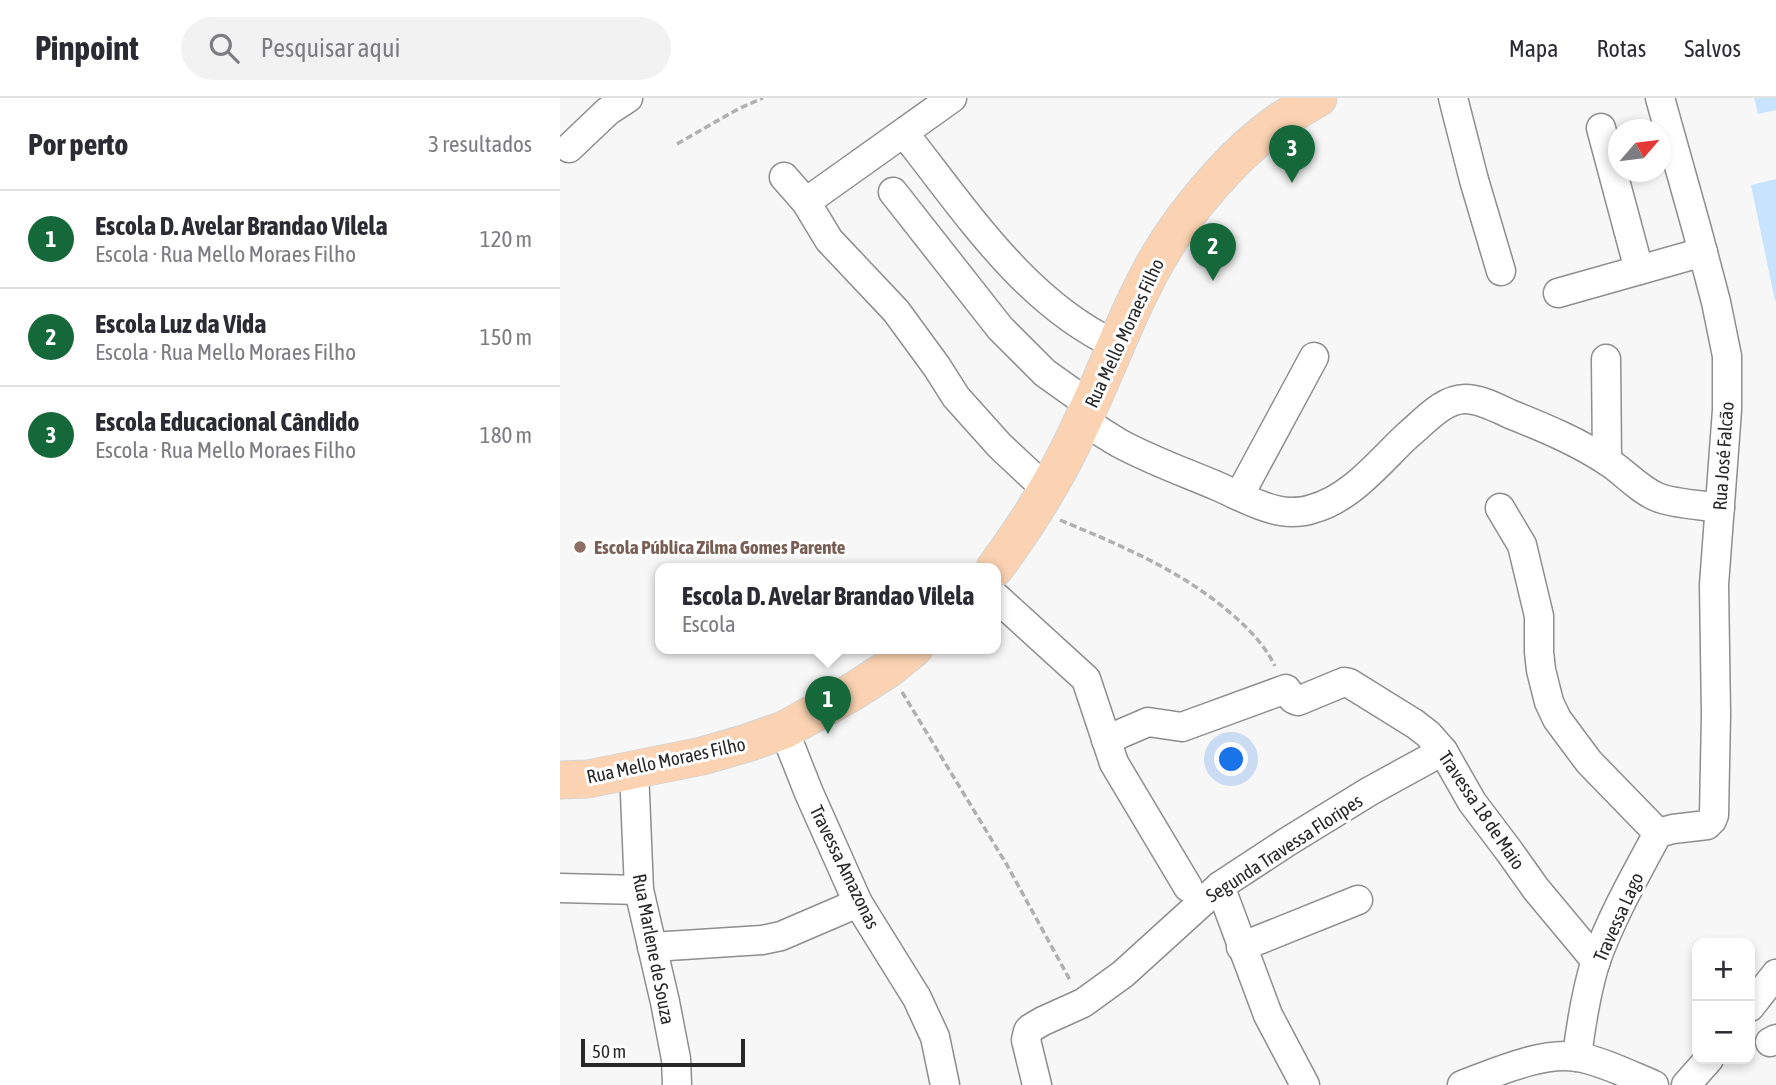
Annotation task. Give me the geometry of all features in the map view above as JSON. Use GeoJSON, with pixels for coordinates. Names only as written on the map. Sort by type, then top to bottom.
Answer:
{"type":"FeatureCollection","features":[{"type":"Feature","properties":{"kind":"main road","name":"Rua Mello Moraes Filho"},"geometry":{"type":"LineString","coordinates":[[998,563],[1041,500],[1087,412],[1159,256],[1205,192],[1245,150],[1280,121],[1318,98]]}},
{"type":"Feature","properties":{"kind":"main road","name":"Rua Mello Moraes Filho"},"geometry":{"type":"LineString","coordinates":[[560,780],[588,779],[702,756],[784,730],[838,700],[901,659]]}},
{"type":"Feature","properties":{"kind":"street"},"geometry":{"type":"LineString","coordinates":[[569,148],[608,111],[628,98]]}},
{"type":"Feature","properties":{"kind":"street"},"geometry":{"type":"LineString","coordinates":[[806,202],[952,98]]}},
{"type":"Feature","properties":{"kind":"street"},"geometry":{"type":"LineString","coordinates":[[1453,98],[1501,271]]}},
{"type":"Feature","properties":{"kind":"street","name":"Rua José Falcão"},"geometry":{"type":"LineString","coordinates":[[1658,833],[1707,824],[1714,815],[1714,585],[1727,410],[1727,356],[1716,302],[1660,98]]}},
{"type":"Feature","properties":{"kind":"street"},"geometry":{"type":"LineString","coordinates":[[1601,128],[1639,270]]}},
{"type":"Feature","properties":{"kind":"street"},"geometry":{"type":"LineString","coordinates":[[904,133],[1014,270],[1079,324],[1116,345]]}},
{"type":"Feature","properties":{"kind":"street"},"geometry":{"type":"LineString","coordinates":[[784,177],[806,202],[829,240],[896,311],[956,397],[1000,446],[1041,500]]}},
{"type":"Feature","properties":{"kind":"street"},"geometry":{"type":"LineString","coordinates":[[893,192],[1000,328],[1120,443],[1239,496],[1291,512],[1313,509],[1367,476],[1434,412],[1456,400],[1466,399],[1485,404],[1560,435],[1607,461],[1646,492],[1661,499],[1720,508]]}},
{"type":"Feature","properties":{"kind":"street"},"geometry":{"type":"LineString","coordinates":[[1558,293],[1703,252]]}},
{"type":"Feature","properties":{"kind":"street"},"geometry":{"type":"LineString","coordinates":[[1239,496],[1314,357]]}},
{"type":"Feature","properties":{"kind":"street"},"geometry":{"type":"LineString","coordinates":[[1606,359],[1607,461]]}},
{"type":"Feature","properties":{"kind":"street"},"geometry":{"type":"LineString","coordinates":[[1500,508],[1522,545],[1539,616],[1540,661],[1549,702],[1557,719],[1588,762],[1658,833]]}},
{"type":"Feature","properties":{"kind":"street"},"geometry":{"type":"LineString","coordinates":[[1001,602],[1086,680],[1114,763],[1188,887]]}},
{"type":"Feature","properties":{"kind":"street","name":"Travessa 18 de Maio"},"geometry":{"type":"LineString","coordinates":[[1286,689],[1296,701],[1346,682],[1428,734],[1443,751],[1472,802],[1536,889],[1596,961]]}},
{"type":"Feature","properties":{"kind":"street"},"geometry":{"type":"LineString","coordinates":[[1106,740],[1148,722],[1182,727],[1286,689]]}},
{"type":"Feature","properties":{"kind":"street","name":"Travessa Amazonas"},"geometry":{"type":"LineString","coordinates":[[784,730],[858,903],[917,998],[935,1037],[945,1085]]}},
{"type":"Feature","properties":{"kind":"street","name":"Segunda Travessa Floripes"},"geometry":{"type":"LineString","coordinates":[[1037,1085],[1026,1040],[1031,1028],[1083,1003],[1123,974],[1220,887],[1370,791],[1443,751]]}},
{"type":"Feature","properties":{"kind":"street","name":"Rua Marlene de Souza"},"geometry":{"type":"LineString","coordinates":[[634,771],[639,890],[665,1002],[676,1059],[677,1085]]}},
{"type":"Feature","properties":{"kind":"street","name":"Travessa Lago"},"geometry":{"type":"LineString","coordinates":[[1577,1057],[1582,1015],[1596,961],[1623,898],[1658,833]]}},
{"type":"Feature","properties":{"kind":"street"},"geometry":{"type":"LineString","coordinates":[[1220,887],[1268,1015],[1305,1085]]}},
{"type":"Feature","properties":{"kind":"street"},"geometry":{"type":"LineString","coordinates":[[560,888],[639,890]]}},
{"type":"Feature","properties":{"kind":"street"},"geometry":{"type":"LineString","coordinates":[[1241,947],[1358,900]]}},
{"type":"Feature","properties":{"kind":"street"},"geometry":{"type":"LineString","coordinates":[[652,947],[749,941],[781,936],[858,903]]}},
{"type":"Feature","properties":{"kind":"street"},"geometry":{"type":"LineString","coordinates":[[1755,1001],[1776,974]]}},
{"type":"Feature","properties":{"kind":"street"},"geometry":{"type":"LineString","coordinates":[[1462,1085],[1521,1063],[1562,1057],[1577,1057],[1654,1085]]}},
{"type":"Feature","properties":{"kind":"street"},"geometry":{"type":"LineString","coordinates":[[1686,1085],[1705,1064]]}},
{"type":"Feature","properties":{"kind":"path"},"geometry":{"type":"LineString","coordinates":[[677,144],[763,98]]}},
{"type":"Feature","properties":{"kind":"path"},"geometry":{"type":"LineString","coordinates":[[1041,500],[1194,585],[1240,621],[1267,649],[1286,689]]}},
{"type":"Feature","properties":{"kind":"path"},"geometry":{"type":"LineString","coordinates":[[901,659],[1007,865],[1083,1003]]}},
{"type":"Feature","properties":{"kind":"building"},"geometry":{"type":"Polygon","coordinates":[[[1754,98],[1776,98],[1776,110],[1758,114],[1754,98]]]}},
{"type":"Feature","properties":{"kind":"building"},"geometry":{"type":"Polygon","coordinates":[[[1776,179],[1776,300],[1775,301],[1751,185],[1776,179]]]}},
{"type":"Feature","properties":{"kind":"place","name":"Escola Educacional Cândido"},"geometry":{"type":"Point","coordinates":[1292,183]}},
{"type":"Feature","properties":{"kind":"place","name":"Escola Luz da Vida"},"geometry":{"type":"Point","coordinates":[1213,281]}},
{"type":"Feature","properties":{"kind":"place","name":"Escola Pública Zilma Gomes Parente"},"geometry":{"type":"Point","coordinates":[580,547]}},
{"type":"Feature","properties":{"kind":"place","name":"Escola D. Avelar Brandao Vilela"},"geometry":{"type":"Point","coordinates":[828,734]}}]}
